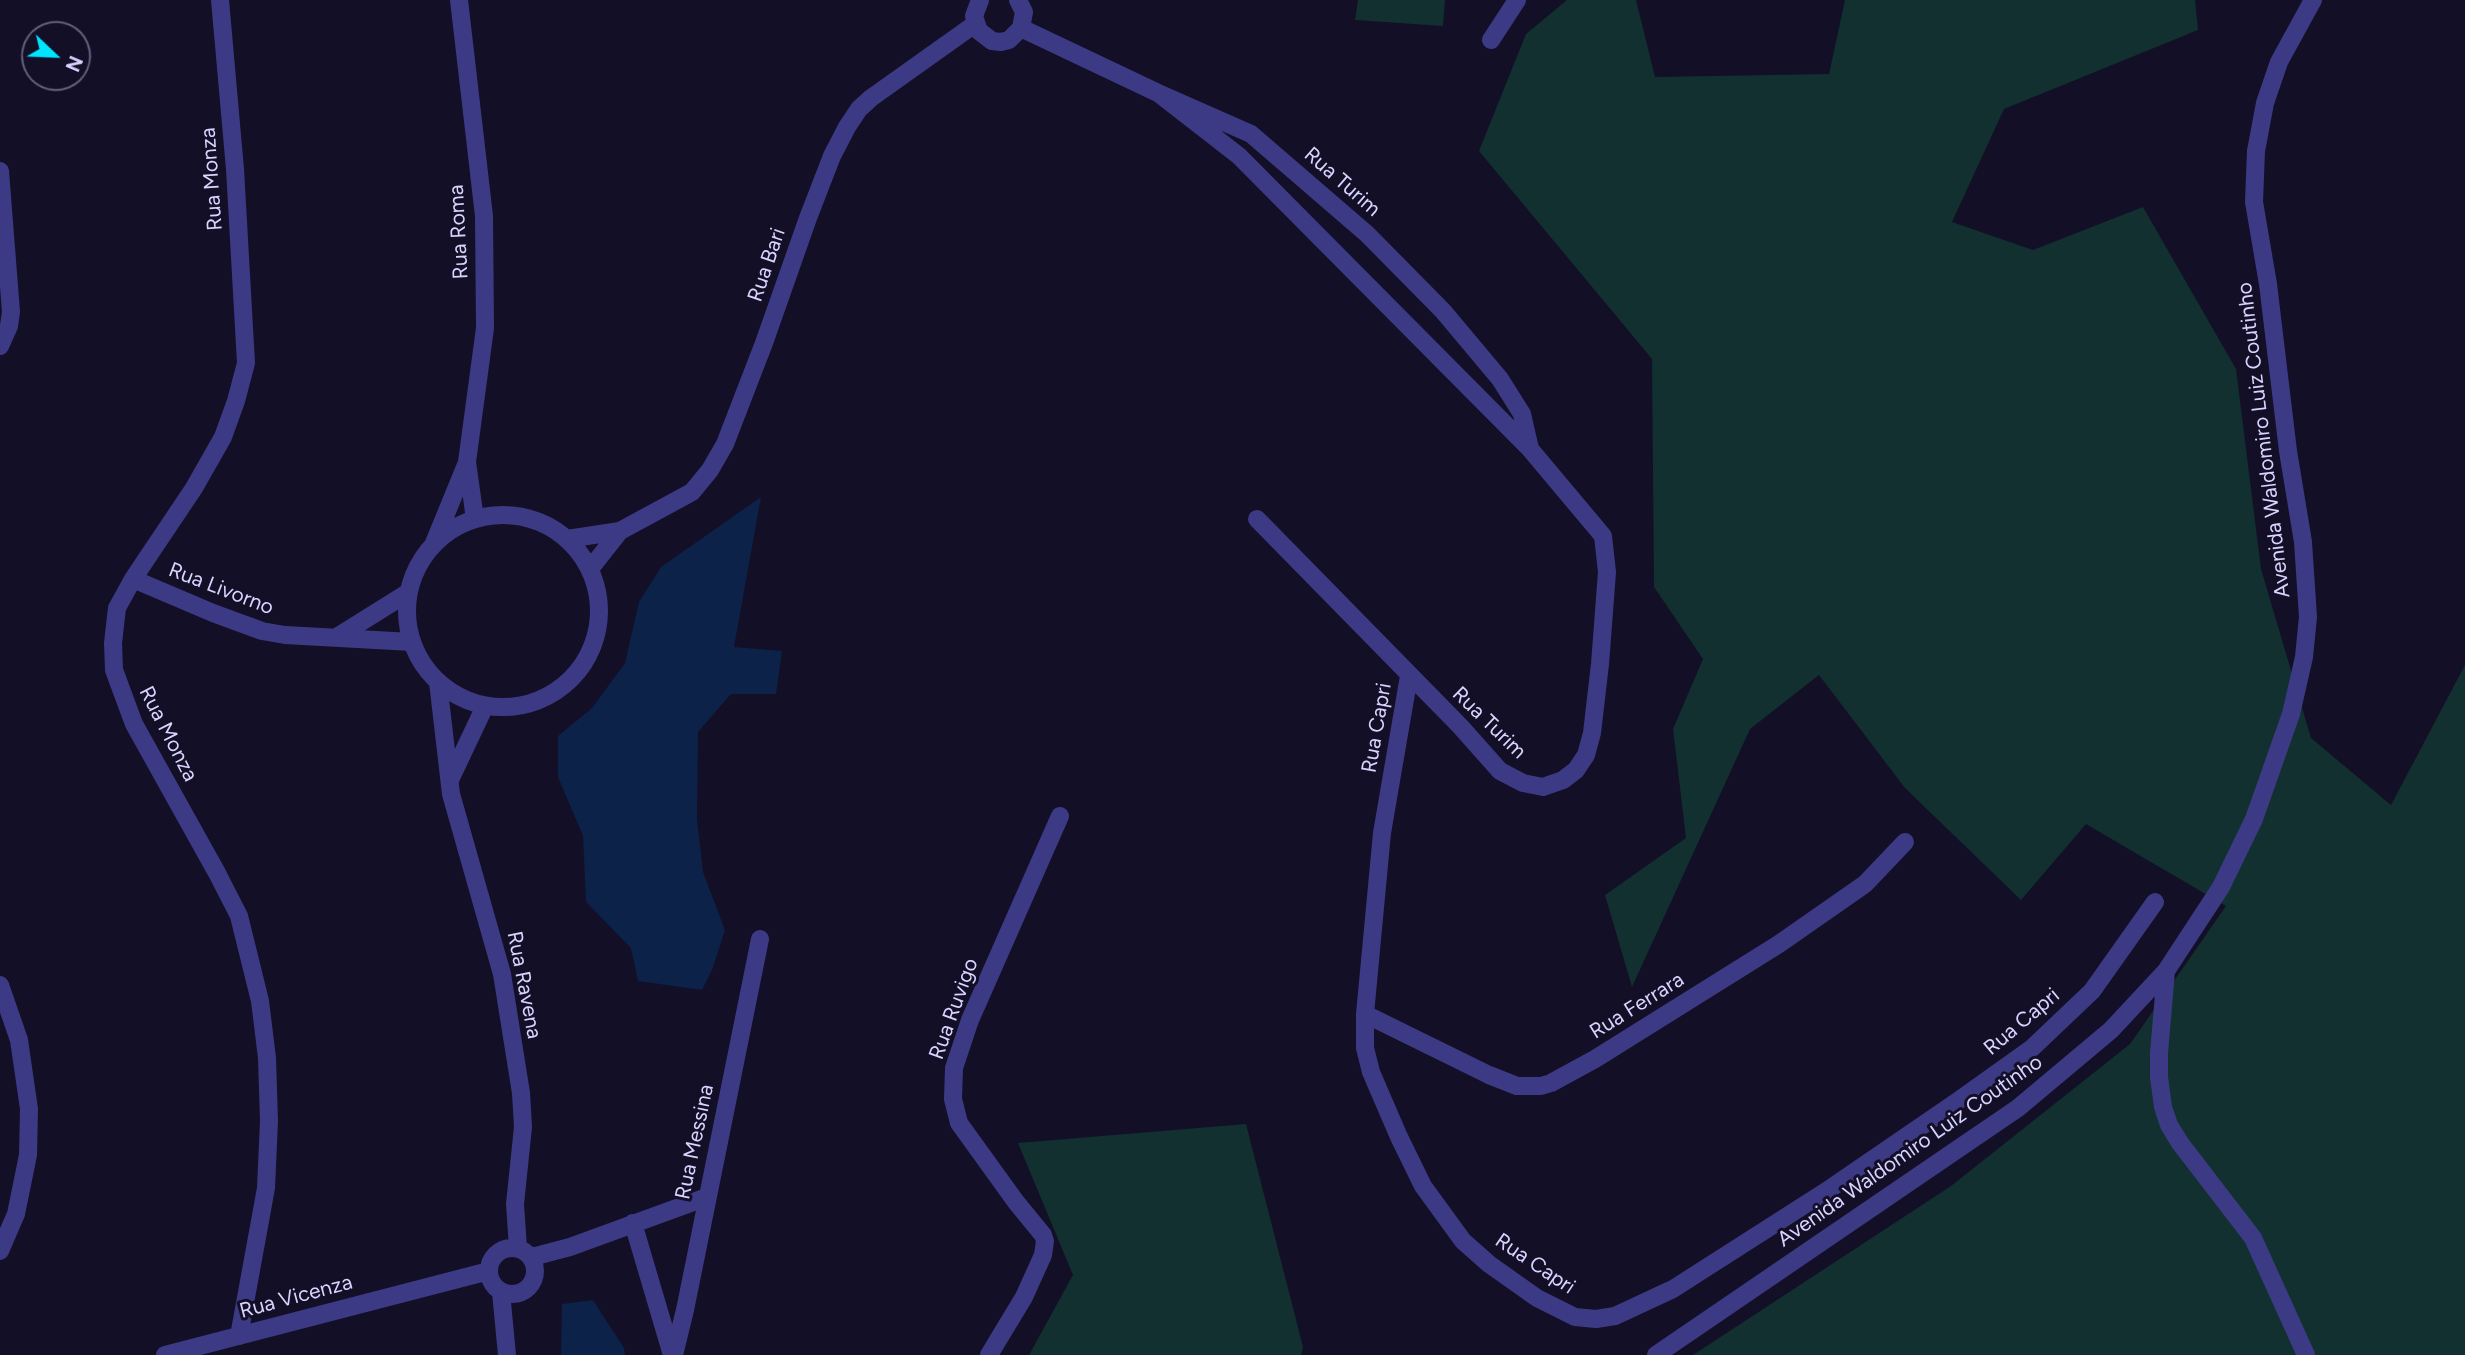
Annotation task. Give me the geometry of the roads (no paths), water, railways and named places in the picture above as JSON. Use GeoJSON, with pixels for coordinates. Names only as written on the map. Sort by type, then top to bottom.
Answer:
{"type":"FeatureCollection","features":[{"type":"Feature","properties":{"kind":"street","name":"Rua Monza"},"geometry":{"type":"LineString","coordinates":[[220,0],[235,169],[246,363],[223,437],[194,488],[133,579],[117,608],[113,642],[114,670],[121,695],[134,724],[239,916],[260,1001],[267,1058],[269,1121],[266,1188],[239,1336]]}},
{"type":"Feature","properties":{"kind":"street","name":"Rua Roma"},"geometry":{"type":"LineString","coordinates":[[433,546],[467,462],[485,328],[484,216],[459,0]]}},
{"type":"Feature","properties":{"kind":"street"},"geometry":{"type":"LineString","coordinates":[[980,0],[975,7],[975,24],[979,32],[992,41],[1009,40],[1021,28],[1024,12],[1018,0]]}},
{"type":"Feature","properties":{"kind":"street"},"geometry":{"type":"LineString","coordinates":[[1491,40],[1517,0]]}},
{"type":"Feature","properties":{"kind":"street","name":"Avenida Waldomiro Luiz Coutinho"},"geometry":{"type":"LineString","coordinates":[[1656,1355],[2018,1108],[2111,1030],[2166,971],[2221,887],[2254,819],[2291,714],[2304,657],[2308,617],[2303,542],[2288,451],[2269,284],[2254,202],[2256,151],[2265,103],[2278,62],[2313,0]]}},
{"type":"Feature","properties":{"kind":"street","name":"Rua Bari"},"geometry":{"type":"LineString","coordinates":[[567,539],[620,531],[692,492],[710,470],[725,444],[832,156],[859,109],[975,24]]}},
{"type":"Feature","properties":{"kind":"street","name":"Rua Turim"},"geometry":{"type":"LineString","coordinates":[[1021,28],[1251,134],[1367,234],[1443,311],[1500,379],[1522,414],[1530,449]]}},
{"type":"Feature","properties":{"kind":"street","name":"Rua Turim"},"geometry":{"type":"LineString","coordinates":[[1158,93],[1239,156],[1530,449],[1603,536],[1607,572],[1600,664],[1592,733],[1586,755],[1577,770],[1563,780],[1543,787],[1524,783],[1500,771],[1257,519]]}},
{"type":"Feature","properties":{"kind":"street"},"geometry":{"type":"LineString","coordinates":[[0,171],[11,312],[9,327],[0,346]]}},
{"type":"Feature","properties":{"kind":"street","name":"Rua Roma"},"geometry":{"type":"LineString","coordinates":[[467,462],[475,519]]}},
{"type":"Feature","properties":{"kind":"street"},"geometry":{"type":"LineString","coordinates":[[499,515],[524,517],[547,525],[567,539],[590,569],[599,610],[595,639],[583,664],[564,685],[540,700],[513,707],[485,706],[458,696],[438,682],[423,664],[412,642],[408,618],[409,592],[418,568],[433,546],[453,529],[475,519],[499,515]]}},
{"type":"Feature","properties":{"kind":"street","name":"Rua Bari"},"geometry":{"type":"LineString","coordinates":[[590,569],[620,531]]}},
{"type":"Feature","properties":{"kind":"street","name":"Rua Livorno"},"geometry":{"type":"LineString","coordinates":[[133,579],[262,631],[285,635],[412,642]]}},
{"type":"Feature","properties":{"kind":"street"},"geometry":{"type":"LineString","coordinates":[[337,637],[409,592]]}},
{"type":"Feature","properties":{"kind":"street","name":"Rua Capri"},"geometry":{"type":"LineString","coordinates":[[1409,676],[1382,833],[1365,1014],[1365,1048],[1371,1072],[1423,1186],[1464,1241],[1489,1264],[1537,1298],[1575,1317],[1596,1319],[1615,1316],[1674,1289],[1831,1188],[2032,1048],[2092,990],[2155,902]]}},
{"type":"Feature","properties":{"kind":"street","name":"Rua Ravena"},"geometry":{"type":"LineString","coordinates":[[438,682],[451,794],[502,974],[517,1067],[523,1127],[515,1205],[521,1256]]}},
{"type":"Feature","properties":{"kind":"street"},"geometry":{"type":"LineString","coordinates":[[450,780],[485,706]]}},
{"type":"Feature","properties":{"kind":"street","name":"Rua Ruvigo"},"geometry":{"type":"LineString","coordinates":[[989,1355],[1024,1297],[1043,1255],[1045,1241],[959,1123],[953,1099],[954,1068],[970,1020],[1060,816]]}},
{"type":"Feature","properties":{"kind":"street","name":"Rua Ferrara"},"geometry":{"type":"LineString","coordinates":[[1365,1014],[1517,1086],[1541,1086],[1551,1083],[1595,1059],[1779,944],[1865,884],[1905,842]]}},
{"type":"Feature","properties":{"kind":"street","name":"Rua Messina"},"geometry":{"type":"LineString","coordinates":[[673,1355],[760,939]]}},
{"type":"Feature","properties":{"kind":"street"},"geometry":{"type":"LineString","coordinates":[[2166,971],[2159,1053],[2163,1107],[2169,1125],[2253,1238],[2306,1355]]}},
{"type":"Feature","properties":{"kind":"street"},"geometry":{"type":"LineString","coordinates":[[0,985],[19,1040],[29,1110],[28,1156],[16,1214],[0,1251]]}},
{"type":"Feature","properties":{"kind":"street"},"geometry":{"type":"LineString","coordinates":[[507,1350],[493,1257],[521,1256],[570,1247],[707,1197]]}},
{"type":"Feature","properties":{"kind":"street"},"geometry":{"type":"LineString","coordinates":[[633,1223],[673,1355]]}},
{"type":"Feature","properties":{"kind":"street"},"geometry":{"type":"LineString","coordinates":[[499,1285],[528,1288],[534,1279],[521,1256]]}},
{"type":"Feature","properties":{"kind":"street","name":"Rua Vicenza"},"geometry":{"type":"LineString","coordinates":[[165,1355],[206,1349],[239,1336],[386,1296],[439,1285],[499,1285]]}},
{"type":"Feature","properties":{"kind":"water"},"geometry":{"type":"Polygon","coordinates":[[[761,497],[734,647],[782,651],[776,694],[731,694],[698,732],[697,819],[703,872],[725,930],[712,970],[702,990],[638,981],[631,948],[586,902],[583,836],[558,777],[558,736],[592,708],[625,663],[639,602],[661,567],[761,497]]]}},
{"type":"Feature","properties":{"kind":"water"},"geometry":{"type":"Polygon","coordinates":[[[593,1300],[624,1348],[625,1355],[561,1355],[562,1304],[593,1300]]]}}]}
